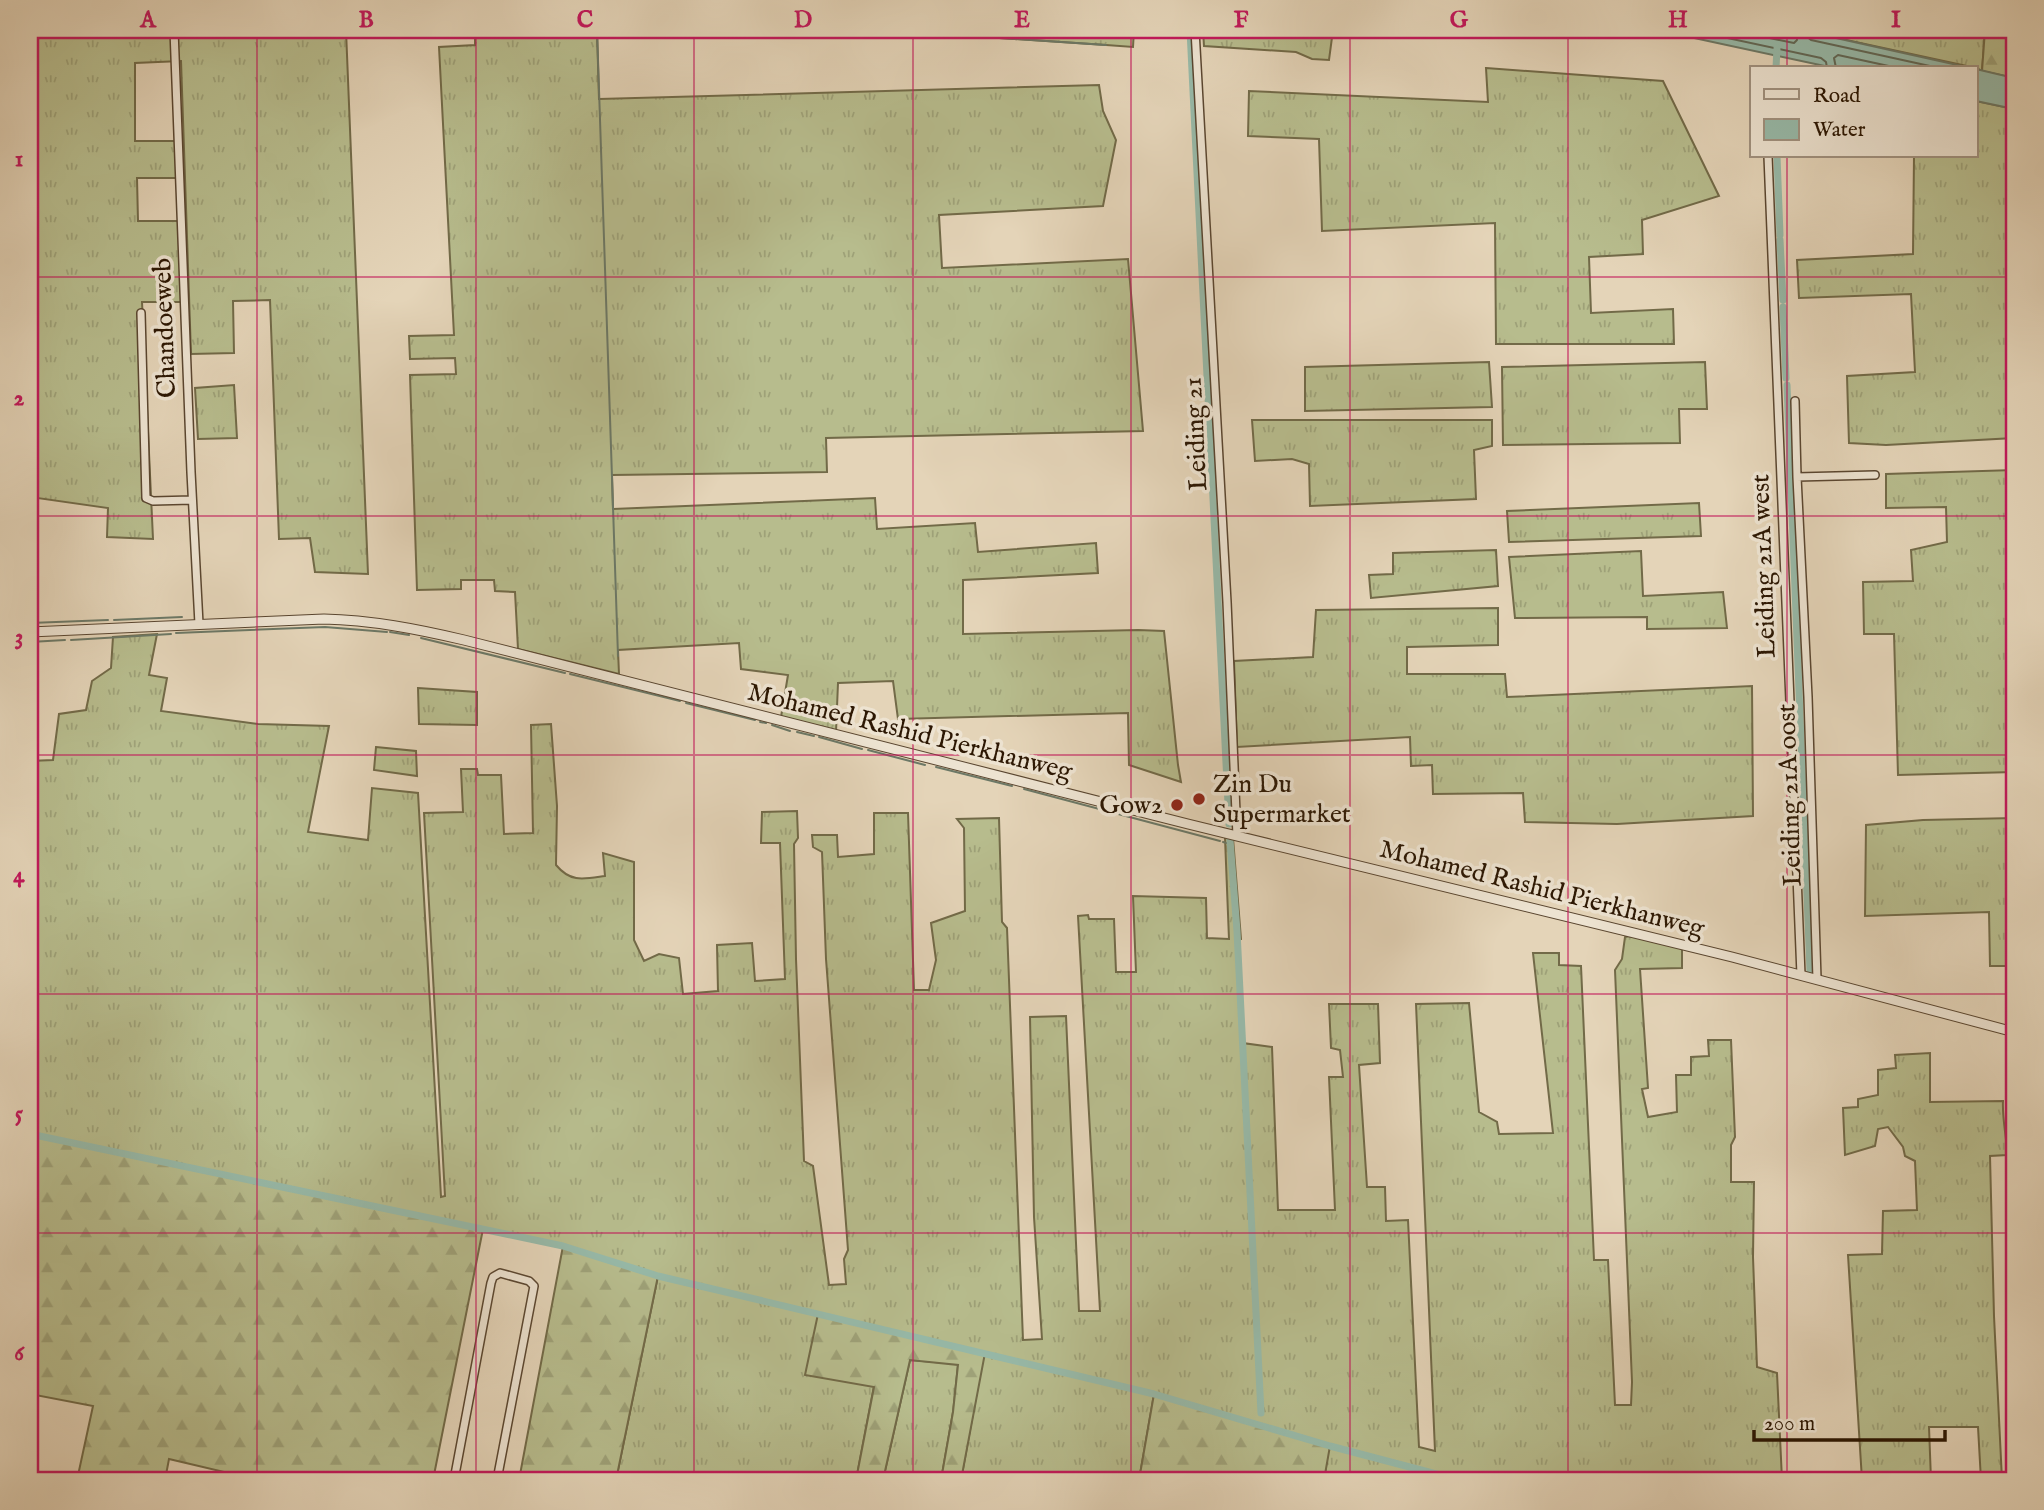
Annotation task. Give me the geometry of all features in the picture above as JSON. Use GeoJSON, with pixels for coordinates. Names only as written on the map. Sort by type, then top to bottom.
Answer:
{"type":"FeatureCollection","features":[{"type":"Feature","properties":{"kind":"street","name":"Chandoeweb"},"geometry":{"type":"LineString","coordinates":[[174,30],[199,624]]}},
{"type":"Feature","properties":{"kind":"street","name":"Leiding 21"},"geometry":{"type":"LineString","coordinates":[[1195,30],[1237,836]]}},
{"type":"Feature","properties":{"kind":"street"},"geometry":{"type":"LineString","coordinates":[[1594,30],[1608,33]]}},
{"type":"Feature","properties":{"kind":"street","name":"Leiding 21A west"},"geometry":{"type":"LineString","coordinates":[[1768,158],[1801,975]]}},
{"type":"Feature","properties":{"kind":"street"},"geometry":{"type":"LineString","coordinates":[[141,313],[146,498],[153,501],[192,500]]}},
{"type":"Feature","properties":{"kind":"street","name":"Leiding 21A oost"},"geometry":{"type":"LineString","coordinates":[[1795,401],[1818,979]]}},
{"type":"Feature","properties":{"kind":"street"},"geometry":{"type":"LineString","coordinates":[[1797,477],[1875,475]]}},
{"type":"Feature","properties":{"kind":"street","name":"Mohamed Rashid Pierkhanweg"},"geometry":{"type":"LineString","coordinates":[[30,632],[302,620],[347,620],[415,629],[464,639],[1237,836],[1505,900],[1818,979],[2014,1032]]}},
{"type":"Feature","properties":{"kind":"street"},"geometry":{"type":"LineString","coordinates":[[454,1480],[491,1283],[493,1277],[500,1273],[529,1281],[534,1286],[497,1480]]}},
{"type":"Feature","properties":{"kind":"green space"},"geometry":{"type":"Polygon","coordinates":[[[30,30],[346,30],[368,574],[315,572],[310,538],[279,539],[270,300],[233,301],[234,353],[191,354],[181,61],[135,63],[135,141],[176,141],[176,178],[137,178],[138,221],[179,221],[181,302],[142,302],[153,539],[107,537],[108,508],[30,497],[30,30]]]}},
{"type":"Feature","properties":{"kind":"green space"},"geometry":{"type":"Polygon","coordinates":[[[475,30],[597,30],[599,99],[1099,85],[1103,111],[1116,140],[1103,206],[939,215],[942,268],[1128,259],[1143,431],[826,438],[827,472],[612,475],[613,509],[875,498],[877,529],[975,523],[978,552],[1096,543],[1098,573],[963,580],[963,634],[1164,631],[1181,782],[1129,765],[1128,713],[898,719],[893,681],[838,683],[836,732],[781,717],[788,675],[741,669],[739,643],[618,650],[619,674],[518,649],[515,592],[495,591],[494,580],[461,580],[461,589],[417,590],[410,375],[456,374],[455,358],[410,359],[409,336],[454,335],[439,47],[475,45],[475,30]]]}},
{"type":"Feature","properties":{"kind":"green space"},"geometry":{"type":"Polygon","coordinates":[[[879,30],[1134,30],[1133,47],[879,30]]]}},
{"type":"Feature","properties":{"kind":"green space"},"geometry":{"type":"Polygon","coordinates":[[[1203,30],[1333,30],[1329,60],[1312,59],[1296,52],[1204,46],[1203,30]]]}},
{"type":"Feature","properties":{"kind":"green space"},"geometry":{"type":"Polygon","coordinates":[[[1800,30],[1985,30],[1982,71],[1978,66],[1967,66],[1800,30]]]}},
{"type":"Feature","properties":{"kind":"green space"},"geometry":{"type":"Polygon","coordinates":[[[1985,30],[2014,30],[2014,78],[1982,71],[1985,30]]]}},
{"type":"Feature","properties":{"kind":"green space"},"geometry":{"type":"Polygon","coordinates":[[[1486,68],[1663,81],[1719,196],[1642,220],[1643,254],[1589,257],[1591,313],[1673,309],[1674,344],[1496,344],[1495,223],[1322,231],[1319,139],[1248,136],[1249,91],[1488,102],[1486,68]]]}},
{"type":"Feature","properties":{"kind":"green space"},"geometry":{"type":"Polygon","coordinates":[[[1978,101],[2014,109],[2014,438],[1886,445],[1849,443],[1847,376],[1915,372],[1911,294],[1799,298],[1797,260],[1913,254],[1914,158],[1978,158],[1978,101]]]}},
{"type":"Feature","properties":{"kind":"green space"},"geometry":{"type":"Polygon","coordinates":[[[1489,362],[1492,407],[1305,411],[1305,367],[1489,362]]]}},
{"type":"Feature","properties":{"kind":"green space"},"geometry":{"type":"Polygon","coordinates":[[[1705,362],[1707,409],[1679,409],[1680,443],[1503,445],[1502,367],[1705,362]]]}},
{"type":"Feature","properties":{"kind":"green space"},"geometry":{"type":"Polygon","coordinates":[[[234,385],[237,438],[198,439],[195,388],[234,385]]]}},
{"type":"Feature","properties":{"kind":"green space"},"geometry":{"type":"Polygon","coordinates":[[[1252,420],[1492,420],[1492,446],[1474,450],[1476,499],[1310,506],[1309,464],[1292,459],[1255,461],[1252,420]]]}},
{"type":"Feature","properties":{"kind":"green space"},"geometry":{"type":"Polygon","coordinates":[[[2014,470],[2014,772],[1898,775],[1894,634],[1864,634],[1863,582],[1913,581],[1911,550],[1947,542],[1946,507],[1886,508],[1886,474],[2014,470]]]}},
{"type":"Feature","properties":{"kind":"green space"},"geometry":{"type":"Polygon","coordinates":[[[1699,503],[1701,536],[1509,542],[1507,511],[1699,503]]]}},
{"type":"Feature","properties":{"kind":"green space"},"geometry":{"type":"Polygon","coordinates":[[[1496,550],[1498,586],[1371,598],[1369,575],[1393,574],[1393,553],[1496,550]]]}},
{"type":"Feature","properties":{"kind":"green space"},"geometry":{"type":"Polygon","coordinates":[[[1641,551],[1643,596],[1723,592],[1727,628],[1647,629],[1647,617],[1515,618],[1509,557],[1641,551]]]}},
{"type":"Feature","properties":{"kind":"green space"},"geometry":{"type":"Polygon","coordinates":[[[1498,608],[1498,645],[1407,647],[1407,674],[1505,674],[1507,697],[1752,686],[1753,816],[1617,824],[1525,822],[1523,793],[1433,794],[1432,765],[1411,766],[1410,737],[1237,747],[1234,661],[1313,657],[1316,610],[1498,608]]]}},
{"type":"Feature","properties":{"kind":"green space"},"geometry":{"type":"Polygon","coordinates":[[[157,634],[149,675],[167,678],[161,711],[258,724],[329,726],[308,832],[368,840],[372,788],[418,793],[441,1197],[445,1196],[424,813],[463,812],[461,769],[477,769],[478,775],[501,775],[504,834],[533,833],[531,725],[551,724],[557,806],[556,865],[567,875],[584,879],[605,876],[603,853],[634,862],[634,940],[644,961],[659,954],[679,958],[683,994],[718,991],[717,945],[752,943],[755,981],[785,979],[780,843],[761,843],[762,812],[797,811],[798,838],[794,844],[796,959],[804,1161],[813,1166],[829,1285],[846,1284],[844,1259],[848,1250],[826,959],[822,852],[813,847],[812,835],[837,835],[838,857],[874,854],[874,813],[908,813],[914,990],[929,990],[936,960],[931,923],[965,911],[964,828],[957,819],[999,818],[1002,922],[1007,928],[1023,1340],[1042,1339],[1034,1217],[1030,1017],[1066,1016],[1079,1311],[1100,1311],[1078,916],[1114,919],[1116,972],[1136,972],[1133,896],[1206,898],[1207,938],[1229,939],[1225,838],[1233,838],[1241,939],[1238,940],[1243,1043],[1272,1047],[1278,1210],[1335,1210],[1329,1077],[1343,1077],[1340,1050],[1331,1048],[1329,1004],[1378,1004],[1380,1063],[1359,1065],[1367,1187],[1385,1187],[1386,1221],[1408,1220],[1419,1447],[1435,1451],[1416,1004],[1469,1003],[1479,1112],[1497,1122],[1499,1134],[1553,1133],[1533,953],[1559,953],[1559,965],[1581,966],[1594,1260],[1608,1260],[1615,1405],[1631,1405],[1615,970],[1622,959],[1625,937],[1682,948],[1682,968],[1640,969],[1648,1088],[1642,1089],[1648,1117],[1677,1112],[1676,1075],[1691,1075],[1691,1057],[1709,1056],[1708,1040],[1731,1040],[1735,1137],[1731,1145],[1731,1182],[1754,1182],[1753,1257],[1757,1367],[1777,1373],[1782,1480],[1459,1480],[1421,1470],[1418,1480],[1324,1480],[1329,1446],[1154,1394],[1139,1480],[961,1480],[984,1353],[819,1314],[874,1386],[856,1480],[616,1480],[658,1276],[563,1246],[30,1134],[30,761],[53,760],[59,714],[86,710],[92,681],[111,668],[113,637],[157,634]]]}},
{"type":"Feature","properties":{"kind":"green space"},"geometry":{"type":"Polygon","coordinates":[[[418,688],[477,692],[477,725],[419,724],[418,688]]]}},
{"type":"Feature","properties":{"kind":"green space"},"geometry":{"type":"Polygon","coordinates":[[[376,747],[416,751],[417,776],[374,770],[376,747]]]}},
{"type":"Feature","properties":{"kind":"green space"},"geometry":{"type":"Polygon","coordinates":[[[2014,818],[2014,966],[1990,966],[1989,912],[1865,916],[1866,825],[1923,820],[2014,818]]]}},
{"type":"Feature","properties":{"kind":"green space"},"geometry":{"type":"Polygon","coordinates":[[[1930,1053],[1930,1102],[2003,1101],[2007,1155],[1990,1156],[2002,1480],[1981,1480],[1978,1427],[1929,1427],[1931,1480],[1862,1480],[1848,1255],[1882,1254],[1883,1211],[1917,1210],[1915,1161],[1905,1156],[1903,1147],[1888,1127],[1878,1129],[1875,1146],[1845,1155],[1843,1108],[1858,1107],[1858,1099],[1878,1095],[1878,1070],[1896,1068],[1895,1055],[1930,1053]]]}},
{"type":"Feature","properties":{"kind":"green space"},"geometry":{"type":"Polygon","coordinates":[[[30,1134],[483,1229],[433,1480],[258,1480],[169,1459],[165,1480],[77,1480],[93,1406],[30,1394],[30,1134]]]}},
{"type":"Feature","properties":{"kind":"green space"},"geometry":{"type":"Polygon","coordinates":[[[563,1246],[658,1276],[616,1480],[519,1480],[563,1246]]]}},
{"type":"Feature","properties":{"kind":"green space"},"geometry":{"type":"Polygon","coordinates":[[[818,1314],[985,1353],[961,1480],[941,1480],[958,1365],[910,1360],[883,1480],[856,1480],[874,1387],[805,1375],[818,1314]]]}},
{"type":"Feature","properties":{"kind":"green space"},"geometry":{"type":"Polygon","coordinates":[[[910,1360],[958,1364],[941,1480],[883,1480],[910,1360]]]}},
{"type":"Feature","properties":{"kind":"green space"},"geometry":{"type":"Polygon","coordinates":[[[1154,1394],[1330,1446],[1324,1480],[1139,1480],[1154,1394]]]}},
{"type":"Feature","properties":{"kind":"water"},"geometry":{"type":"Polygon","coordinates":[[[1657,30],[1800,30],[1962,66],[1825,66],[1657,30]]]}},
{"type":"Feature","properties":{"kind":"water"},"geometry":{"type":"Polygon","coordinates":[[[1978,69],[2014,78],[2014,109],[1978,101],[1978,69]]]}},
{"type":"Feature","properties":{"kind":"waterway"},"geometry":{"type":"LineString","coordinates":[[597,30],[618,656]]}},
{"type":"Feature","properties":{"kind":"waterway"},"geometry":{"type":"LineString","coordinates":[[879,30],[1106,45]]}},
{"type":"Feature","properties":{"kind":"waterway"},"geometry":{"type":"LineString","coordinates":[[1190,30],[1229,824]]}},
{"type":"Feature","properties":{"kind":"waterway"},"geometry":{"type":"LineString","coordinates":[[1776,66],[1777,48]]}},
{"type":"Feature","properties":{"kind":"waterway"},"geometry":{"type":"LineString","coordinates":[[1777,158],[1780,235]]}},
{"type":"Feature","properties":{"kind":"waterway"},"geometry":{"type":"LineString","coordinates":[[1780,240],[1783,300]]}},
{"type":"Feature","properties":{"kind":"waterway"},"geometry":{"type":"LineString","coordinates":[[1783,307],[1786,378]]}},
{"type":"Feature","properties":{"kind":"waterway"},"geometry":{"type":"LineString","coordinates":[[1787,385],[1810,971]]}},
{"type":"Feature","properties":{"kind":"waterway"},"geometry":{"type":"LineString","coordinates":[[114,620],[182,617]]}},
{"type":"Feature","properties":{"kind":"waterway"},"geometry":{"type":"LineString","coordinates":[[30,623],[108,620]]}},
{"type":"Feature","properties":{"kind":"waterway"},"geometry":{"type":"LineString","coordinates":[[176,633],[325,627],[387,632]]}},
{"type":"Feature","properties":{"kind":"waterway"},"geometry":{"type":"LineString","coordinates":[[390,632],[409,635]]}},
{"type":"Feature","properties":{"kind":"waterway"},"geometry":{"type":"LineString","coordinates":[[71,640],[171,634]]}},
{"type":"Feature","properties":{"kind":"waterway"},"geometry":{"type":"LineString","coordinates":[[421,638],[565,673]]}},
{"type":"Feature","properties":{"kind":"waterway"},"geometry":{"type":"LineString","coordinates":[[30,642],[65,640]]}},
{"type":"Feature","properties":{"kind":"waterway"},"geometry":{"type":"LineString","coordinates":[[570,674],[680,701]]}},
{"type":"Feature","properties":{"kind":"waterway"},"geometry":{"type":"LineString","coordinates":[[686,703],[755,720]]}},
{"type":"Feature","properties":{"kind":"waterway"},"geometry":{"type":"LineString","coordinates":[[760,722],[766,723]]}},
{"type":"Feature","properties":{"kind":"waterway"},"geometry":{"type":"LineString","coordinates":[[772,725],[790,731]]}},
{"type":"Feature","properties":{"kind":"waterway"},"geometry":{"type":"LineString","coordinates":[[797,732],[814,736]]}},
{"type":"Feature","properties":{"kind":"waterway"},"geometry":{"type":"LineString","coordinates":[[819,737],[862,749]]}},
{"type":"Feature","properties":{"kind":"waterway"},"geometry":{"type":"LineString","coordinates":[[868,750],[925,765]]}},
{"type":"Feature","properties":{"kind":"waterway"},"geometry":{"type":"LineString","coordinates":[[936,767],[1012,786]]}},
{"type":"Feature","properties":{"kind":"waterway"},"geometry":{"type":"LineString","coordinates":[[1024,789],[1220,841]]}},
{"type":"Feature","properties":{"kind":"waterway"},"geometry":{"type":"LineString","coordinates":[[1230,840],[1261,1413]]}},
{"type":"Feature","properties":{"kind":"waterway"},"geometry":{"type":"LineString","coordinates":[[1223,842],[1230,844]]}},
{"type":"Feature","properties":{"kind":"waterway"},"geometry":{"type":"LineString","coordinates":[[30,1134],[563,1246],[658,1276],[1154,1394],[1330,1446],[1459,1480]]}},
{"type":"Feature","properties":{"kind":"place","name":"Zin Du Supermarket"},"geometry":{"type":"Point","coordinates":[1199,799]}},
{"type":"Feature","properties":{"kind":"place","name":"Gow2"},"geometry":{"type":"Point","coordinates":[1177,805]}}]}
